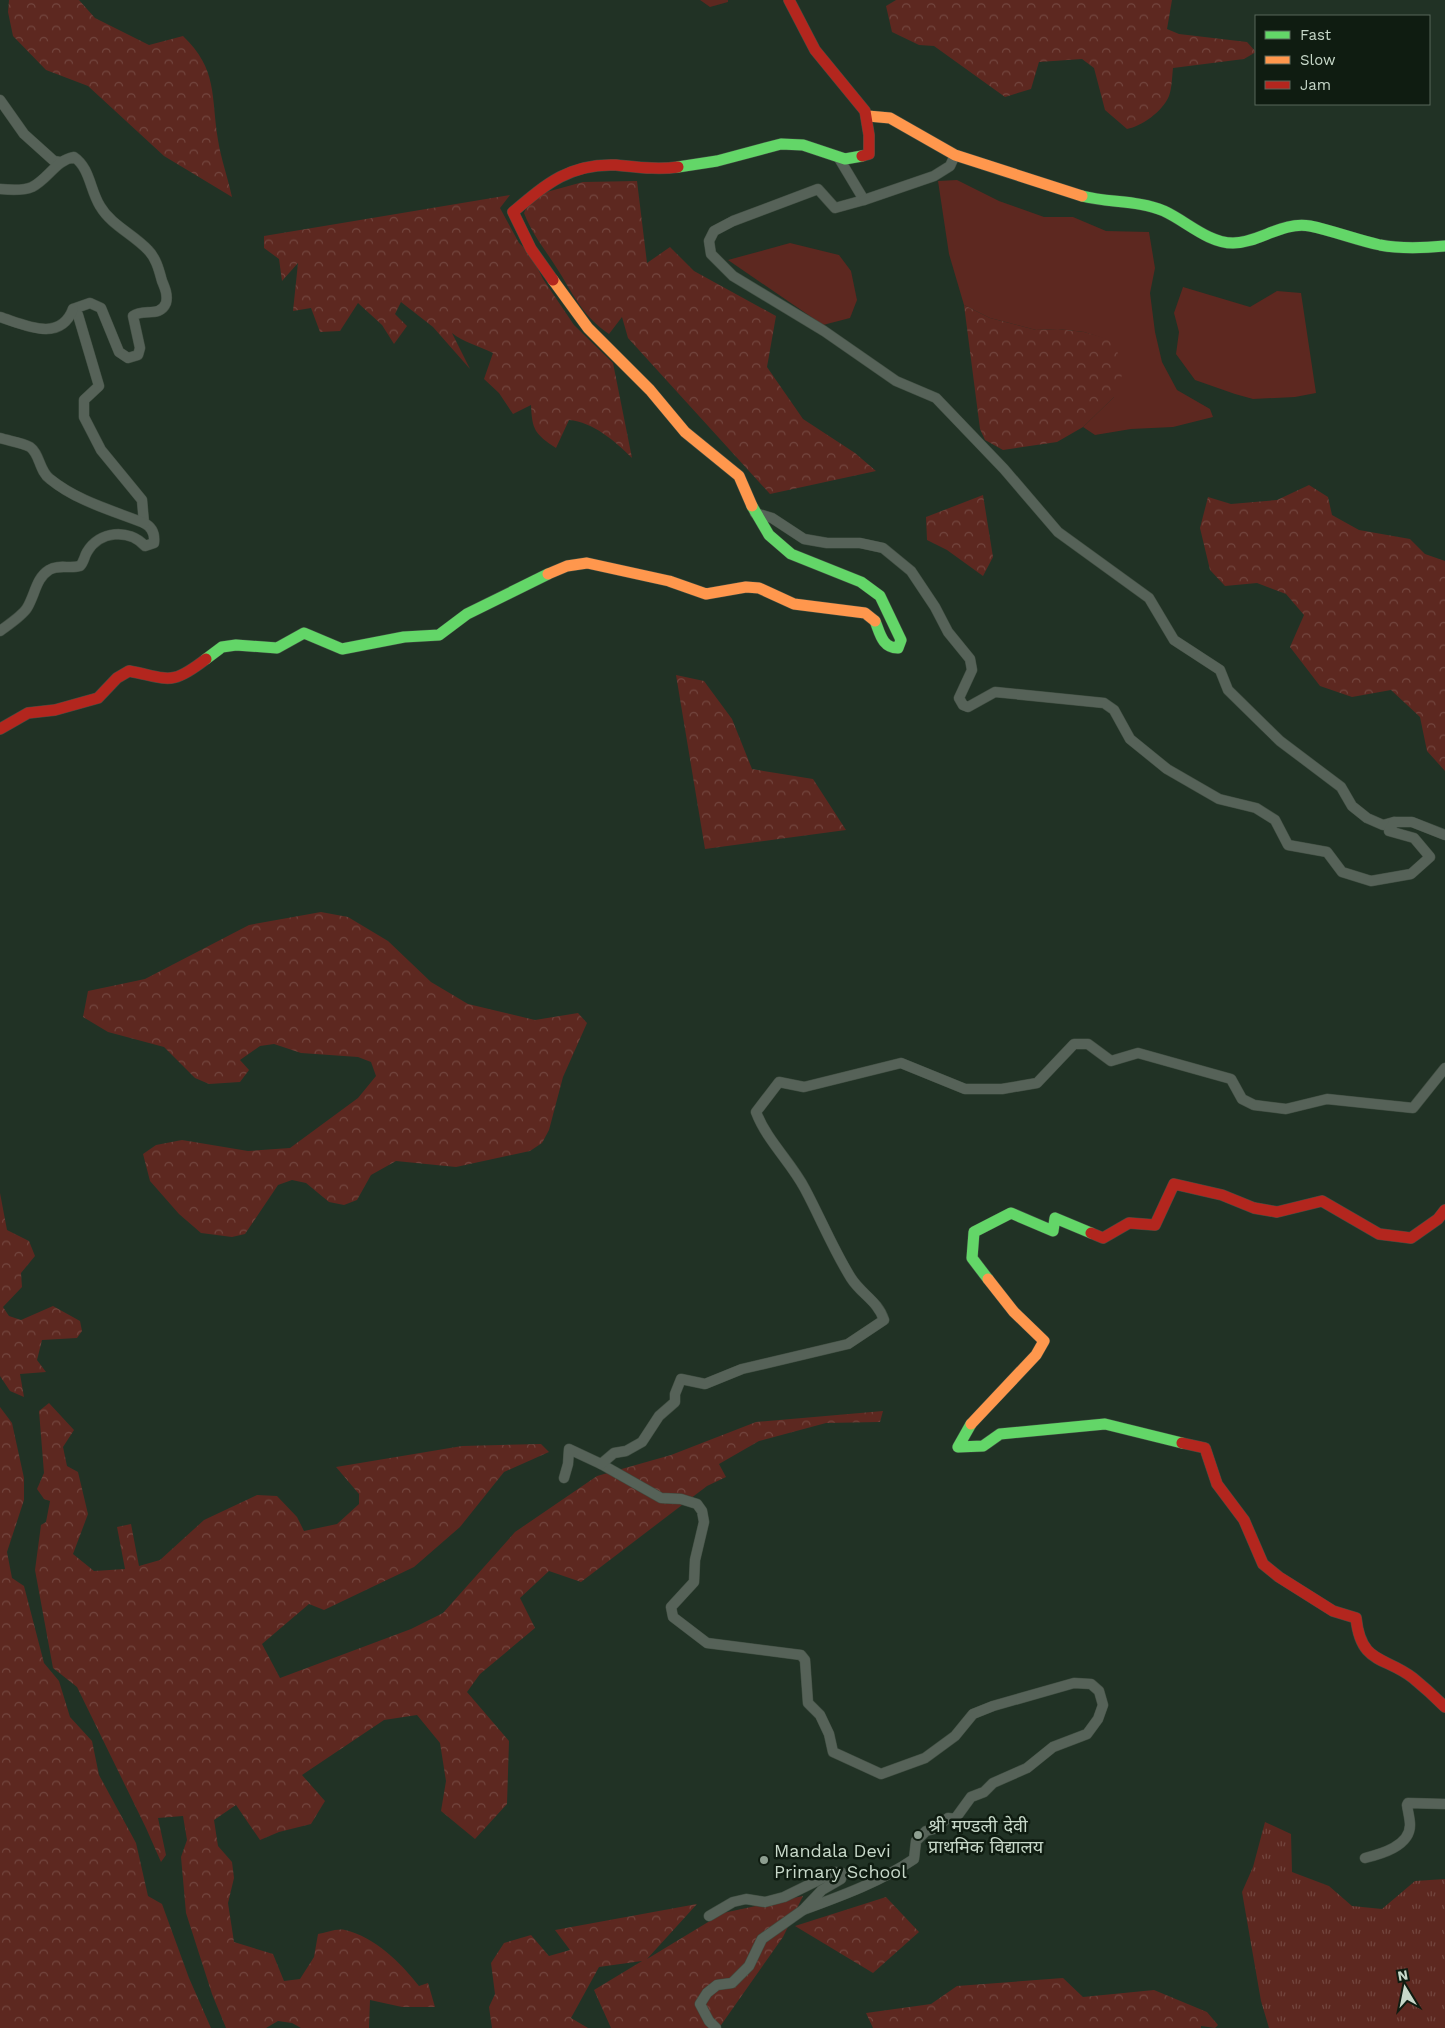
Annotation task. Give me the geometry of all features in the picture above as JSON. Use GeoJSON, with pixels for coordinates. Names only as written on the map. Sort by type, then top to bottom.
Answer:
{"type":"FeatureCollection","features":[{"type":"Feature","properties":{"kind":"main road"},"geometry":{"type":"LineString","coordinates":[[0,729],[28,713],[55,710],[98,698],[117,678],[130,671],[169,680],[180,679],[215,652],[229,645],[268,650],[277,648],[304,633],[314,635],[334,648],[342,649],[404,637],[439,635],[467,614],[515,589],[567,566],[587,563],[669,581],[706,594],[753,588],[794,604],[865,613],[875,620],[883,642],[892,648],[898,648],[901,640],[880,596],[861,582],[791,554],[768,535],[738,476],[685,432],[650,390],[588,328],[531,249],[513,212],[552,181],[583,167],[673,168],[722,160],[766,147],[789,144],[813,146],[840,160],[849,160],[869,154],[868,116],[862,101],[827,67],[812,46],[788,0]]}},
{"type":"Feature","properties":{"kind":"main road"},"geometry":{"type":"LineString","coordinates":[[868,116],[890,118],[955,154],[1097,200],[1128,202],[1163,210],[1221,242],[1235,243],[1293,225],[1309,226],[1382,245],[1417,248],[1445,246]]}},
{"type":"Feature","properties":{"kind":"main road"},"geometry":{"type":"LineString","coordinates":[[1445,1210],[1438,1219],[1411,1238],[1379,1234],[1322,1201],[1277,1212],[1254,1208],[1222,1195],[1174,1184],[1155,1226],[1129,1223],[1103,1238],[1055,1218],[1053,1231],[1011,1213],[974,1232],[972,1258],[1014,1312],[1044,1341],[1036,1355],[972,1423],[958,1447],[983,1446],[1000,1434],[1105,1424],[1205,1448],[1218,1484],[1244,1520],[1263,1564],[1278,1577],[1333,1610],[1356,1618],[1358,1637],[1376,1659],[1412,1677],[1445,1707]]}},
{"type":"Feature","properties":{"kind":"street"},"geometry":{"type":"LineString","coordinates":[[0,100],[24,134],[54,161],[60,162]]}},
{"type":"Feature","properties":{"kind":"street"},"geometry":{"type":"LineString","coordinates":[[955,154],[950,166],[934,176],[864,200],[835,208],[818,188],[733,221],[714,231],[709,241],[711,254],[733,276],[824,331],[896,380],[936,398],[1004,469],[1058,532],[1149,598],[1174,640],[1220,670],[1228,690],[1280,741],[1341,787],[1352,806],[1367,818],[1383,825],[1394,822],[1412,822],[1445,836]]}},
{"type":"Feature","properties":{"kind":"street"},"geometry":{"type":"LineString","coordinates":[[0,189],[14,190],[32,187],[60,162],[74,157],[82,163],[100,206],[127,234],[149,251],[157,265],[167,294],[163,307],[156,312],[137,313],[133,316],[140,348],[138,355],[133,358],[128,358],[119,352],[101,308],[90,303],[73,309],[63,324],[51,329],[36,329],[0,317]]}},
{"type":"Feature","properties":{"kind":"street"},"geometry":{"type":"LineString","coordinates":[[840,160],[864,200]]}},
{"type":"Feature","properties":{"kind":"street"},"geometry":{"type":"LineString","coordinates":[[73,309],[78,316],[100,386],[84,400],[84,417],[101,450],[142,500],[144,522]]}},
{"type":"Feature","properties":{"kind":"street"},"geometry":{"type":"LineString","coordinates":[[0,438],[30,447],[36,454],[40,467],[48,478],[81,501],[144,522],[150,526],[155,536],[154,543],[151,546],[145,546],[131,535],[118,533],[104,536],[87,552],[80,566],[55,568],[44,574],[36,586],[27,609],[0,631]]}},
{"type":"Feature","properties":{"kind":"street"},"geometry":{"type":"LineString","coordinates":[[755,512],[772,518],[804,539],[827,543],[860,543],[883,548],[911,571],[935,607],[948,632],[970,659],[972,670],[959,698],[963,705],[968,707],[995,692],[1104,704],[1114,710],[1130,739],[1167,768],[1219,799],[1256,808],[1275,820],[1288,845],[1327,852],[1342,872],[1354,878],[1371,881],[1411,874],[1430,857],[1414,838],[1389,831],[1394,822]]}},
{"type":"Feature","properties":{"kind":"street"},"geometry":{"type":"LineString","coordinates":[[601,1464],[614,1453],[626,1451],[642,1442],[659,1416],[675,1402],[675,1394],[682,1380],[705,1384],[742,1369],[848,1344],[884,1320],[880,1309],[852,1281],[832,1246],[805,1188],[763,1130],[756,1112],[779,1082],[804,1087],[901,1063],[965,1089],[1002,1088],[1037,1083],[1074,1044],[1088,1044],[1111,1061],[1138,1053],[1231,1079],[1242,1099],[1254,1105],[1286,1109],[1327,1099],[1413,1108],[1445,1068]]}},
{"type":"Feature","properties":{"kind":"street"},"geometry":{"type":"LineString","coordinates":[[564,1478],[568,1464],[569,1449],[601,1464],[660,1498],[697,1504],[702,1511],[704,1522],[695,1560],[694,1582],[671,1606],[673,1617],[707,1643],[801,1655],[805,1660],[808,1703],[820,1715],[829,1734],[833,1752],[881,1774],[925,1758],[955,1736],[974,1714],[993,1706],[1074,1683],[1091,1684],[1099,1690],[1103,1705],[1098,1719],[1087,1734],[1053,1746],[1027,1768],[993,1783],[984,1792],[971,1797],[955,1819],[948,1818],[934,1829],[926,1831],[916,1841],[914,1859],[893,1873],[844,1896],[803,1910]]}},
{"type":"Feature","properties":{"kind":"street"},"geometry":{"type":"LineString","coordinates":[[1364,1858],[1386,1852],[1406,1837],[1410,1826],[1408,1803],[1445,1804]]}},
{"type":"Feature","properties":{"kind":"street"},"geometry":{"type":"LineString","coordinates":[[710,1916],[733,1902],[746,1899],[765,1902],[835,1872],[842,1873],[841,1879],[822,1890],[803,1910],[762,1939],[749,1966],[732,1983],[717,1985],[707,1993],[700,2004],[709,2022],[716,2028]]}},
{"type":"Feature","properties":{"kind":"green space"},"geometry":{"type":"Polygon","coordinates":[[[9,0],[79,0],[95,18],[149,45],[183,36],[194,48],[208,72],[219,147],[232,197],[164,156],[88,86],[46,70],[13,36],[8,12],[9,0]]]}},
{"type":"Feature","properties":{"kind":"green space"},"geometry":{"type":"Polygon","coordinates":[[[700,0],[728,0],[728,2],[710,7],[700,0]]]}},
{"type":"Feature","properties":{"kind":"green space"},"geometry":{"type":"Polygon","coordinates":[[[896,0],[1172,0],[1167,29],[1179,34],[1247,42],[1255,53],[1244,59],[1173,68],[1170,93],[1166,102],[1157,113],[1127,129],[1105,110],[1094,68],[1082,59],[1039,62],[1031,89],[1005,97],[934,46],[919,45],[892,32],[886,6],[896,0]]]}},
{"type":"Feature","properties":{"kind":"green space"},"geometry":{"type":"Polygon","coordinates":[[[957,180],[999,201],[1044,217],[1073,217],[1106,231],[1149,232],[1155,268],[1150,293],[1155,332],[1162,362],[1177,390],[1210,409],[1213,417],[1173,427],[1131,429],[1095,435],[1083,427],[1114,397],[1112,341],[1084,332],[1058,329],[1036,330],[990,318],[964,305],[949,254],[938,181],[957,180]]]}},
{"type":"Feature","properties":{"kind":"green space"},"geometry":{"type":"Polygon","coordinates":[[[637,181],[647,263],[670,247],[694,271],[776,316],[767,367],[803,419],[855,453],[876,471],[770,494],[628,338],[622,317],[609,334],[585,312],[534,234],[524,213],[532,196],[583,182],[637,181]]]}},
{"type":"Feature","properties":{"kind":"green space"},"geometry":{"type":"Polygon","coordinates":[[[510,195],[500,208],[519,243],[530,253],[543,279],[574,325],[613,363],[632,458],[611,439],[595,428],[569,420],[556,448],[543,439],[536,431],[532,420],[531,405],[513,414],[499,393],[484,379],[493,353],[452,333],[470,369],[433,327],[401,302],[395,314],[407,326],[394,344],[382,325],[358,303],[340,331],[320,332],[311,308],[293,311],[298,263],[282,281],[279,259],[264,248],[264,236],[510,195]]]}},
{"type":"Feature","properties":{"kind":"green space"},"geometry":{"type":"Polygon","coordinates":[[[790,243],[839,255],[851,271],[857,300],[850,318],[823,325],[728,260],[790,243]]]}},
{"type":"Feature","properties":{"kind":"green space"},"geometry":{"type":"Polygon","coordinates":[[[1183,287],[1250,307],[1277,291],[1301,293],[1316,393],[1295,397],[1253,399],[1195,380],[1176,354],[1179,332],[1174,313],[1183,287]]]}},
{"type":"Feature","properties":{"kind":"green space"},"geometry":{"type":"Polygon","coordinates":[[[964,305],[990,318],[1036,330],[1058,329],[1084,332],[1112,340],[1120,358],[1122,375],[1114,397],[1083,427],[1057,442],[1003,450],[985,440],[980,429],[964,305]]]}},
{"type":"Feature","properties":{"kind":"green space"},"geometry":{"type":"Polygon","coordinates":[[[1309,485],[1328,497],[1332,515],[1359,530],[1410,539],[1425,554],[1445,561],[1445,771],[1427,751],[1420,717],[1391,690],[1352,697],[1320,686],[1290,647],[1304,615],[1286,594],[1257,583],[1225,586],[1210,570],[1200,528],[1208,497],[1231,504],[1277,500],[1309,485]]]}},
{"type":"Feature","properties":{"kind":"green space"},"geometry":{"type":"Polygon","coordinates":[[[983,495],[993,557],[983,576],[947,550],[927,540],[926,517],[983,495]]]}},
{"type":"Feature","properties":{"kind":"green space"},"geometry":{"type":"Polygon","coordinates":[[[676,675],[704,681],[732,719],[752,769],[813,779],[846,830],[705,849],[676,675]]]}},
{"type":"Feature","properties":{"kind":"green space"},"geometry":{"type":"Polygon","coordinates":[[[321,912],[348,917],[388,941],[431,982],[468,1004],[535,1020],[578,1013],[587,1023],[563,1077],[549,1130],[542,1143],[530,1151],[456,1167],[396,1161],[371,1175],[357,1200],[344,1205],[329,1202],[306,1183],[292,1180],[278,1185],[245,1234],[232,1237],[201,1233],[179,1214],[150,1181],[143,1154],[156,1145],[182,1140],[248,1151],[290,1148],[358,1098],[376,1076],[371,1062],[358,1057],[301,1053],[274,1044],[260,1046],[240,1060],[249,1070],[240,1082],[209,1084],[195,1078],[164,1047],[108,1032],[83,1017],[88,991],[145,979],[249,925],[321,912]]]}},
{"type":"Feature","properties":{"kind":"green space"},"geometry":{"type":"Polygon","coordinates":[[[0,1193],[7,1230],[29,1241],[35,1256],[21,1273],[22,1287],[3,1307],[9,1316],[21,1320],[53,1306],[80,1321],[82,1331],[77,1338],[42,1340],[37,1360],[46,1372],[20,1374],[24,1397],[10,1391],[0,1376],[0,1193]]]}},
{"type":"Feature","properties":{"kind":"green space"},"geometry":{"type":"Polygon","coordinates":[[[49,1403],[74,1430],[63,1447],[67,1466],[78,1472],[88,1514],[73,1554],[94,1571],[125,1569],[117,1527],[131,1524],[139,1566],[160,1560],[204,1520],[257,1495],[277,1496],[297,1517],[304,1531],[337,1524],[359,1504],[359,1494],[336,1467],[462,1446],[541,1444],[549,1452],[504,1472],[460,1527],[414,1567],[324,1610],[309,1604],[262,1644],[280,1678],[411,1629],[443,1613],[515,1532],[597,1476],[671,1455],[756,1422],[883,1411],[880,1422],[826,1423],[759,1441],[719,1464],[726,1477],[707,1486],[581,1582],[549,1571],[520,1598],[535,1628],[480,1674],[467,1692],[509,1741],[507,1804],[475,1839],[441,1811],[446,1781],[440,1743],[417,1715],[384,1720],[302,1775],[325,1801],[311,1824],[279,1832],[260,1840],[236,1805],[214,1820],[218,1846],[232,1862],[234,1878],[228,1903],[234,1942],[273,1954],[284,1981],[300,1979],[314,1957],[318,1934],[335,1930],[356,1933],[367,1938],[396,1960],[419,1986],[428,1983],[435,2007],[402,2007],[370,2000],[369,2028],[301,2028],[292,2023],[278,2021],[266,2028],[226,2028],[212,1994],[186,1913],[181,1857],[187,1840],[183,1816],[158,1818],[166,1855],[161,1862],[77,1687],[53,1668],[35,1570],[41,1525],[46,1522],[50,1501],[44,1499],[37,1489],[44,1473],[39,1411],[49,1403]]]}},
{"type":"Feature","properties":{"kind":"green space"},"geometry":{"type":"Polygon","coordinates":[[[0,1407],[12,1423],[24,1478],[24,1500],[7,1552],[12,1578],[24,1586],[44,1663],[59,1681],[70,1717],[92,1741],[99,1775],[136,1843],[148,1896],[162,1904],[189,1978],[211,2028],[0,2028],[0,1407]]]}},
{"type":"Feature","properties":{"kind":"green space"},"geometry":{"type":"Polygon","coordinates":[[[1265,1822],[1291,1834],[1292,1872],[1329,1886],[1352,1906],[1382,1909],[1415,1881],[1445,1879],[1445,2028],[1269,2028],[1261,2001],[1242,1892],[1253,1867],[1265,1822]]]}},
{"type":"Feature","properties":{"kind":"green space"},"geometry":{"type":"Polygon","coordinates":[[[803,1896],[783,1937],[719,2028],[611,2028],[594,1990],[642,1961],[599,1967],[571,2018],[588,2028],[492,2028],[489,2007],[495,1994],[491,1963],[504,1943],[531,1935],[549,1956],[570,1950],[555,1930],[697,1904],[647,1959],[723,1913],[803,1896]]]}},
{"type":"Feature","properties":{"kind":"green space"},"geometry":{"type":"Polygon","coordinates":[[[886,1897],[919,1932],[873,1973],[795,1926],[886,1897]]]}},
{"type":"Feature","properties":{"kind":"green space"},"geometry":{"type":"Polygon","coordinates":[[[1063,1978],[1083,1997],[1154,1990],[1207,2012],[1218,2025],[1215,2028],[1201,2026],[1201,2028],[873,2028],[866,2013],[931,2004],[957,1986],[1063,1978]]]}},
{"type":"Feature","properties":{"kind":"traffic: fast"},"geometry":{"type":"LineString","coordinates":[[678,167],[717,161],[781,144],[803,145],[845,159],[862,156]]}},
{"type":"Feature","properties":{"kind":"traffic: fast"},"geometry":{"type":"LineString","coordinates":[[1082,196],[1154,207],[1172,215],[1206,236],[1224,242],[1233,243],[1252,240],[1280,229],[1300,225],[1388,246],[1412,248],[1445,246]]}},
{"type":"Feature","properties":{"kind":"traffic: fast"},"geometry":{"type":"LineString","coordinates":[[752,506],[769,535],[791,554],[861,582],[880,596],[901,640],[898,648],[885,643],[875,621]]}},
{"type":"Feature","properties":{"kind":"traffic: fast"},"geometry":{"type":"LineString","coordinates":[[206,659],[222,647],[236,645],[277,648],[304,633],[342,649],[404,637],[439,635],[467,614],[548,574]]}},
{"type":"Feature","properties":{"kind":"traffic: fast"},"geometry":{"type":"LineString","coordinates":[[988,1279],[972,1258],[974,1232],[1011,1213],[1053,1231],[1055,1218],[1091,1233]]}},
{"type":"Feature","properties":{"kind":"traffic: fast"},"geometry":{"type":"LineString","coordinates":[[971,1424],[958,1447],[983,1446],[1000,1434],[1105,1424],[1182,1443]]}},
{"type":"Feature","properties":{"kind":"traffic: slow"},"geometry":{"type":"LineString","coordinates":[[868,116],[890,118],[955,155],[1082,196]]}},
{"type":"Feature","properties":{"kind":"traffic: slow"},"geometry":{"type":"LineString","coordinates":[[553,280],[588,328],[650,390],[685,432],[739,476],[752,506]]}},
{"type":"Feature","properties":{"kind":"traffic: slow"},"geometry":{"type":"LineString","coordinates":[[548,574],[567,566],[587,563],[669,581],[706,594],[746,587],[759,588],[794,604],[865,613],[875,621]]}},
{"type":"Feature","properties":{"kind":"traffic: slow"},"geometry":{"type":"LineString","coordinates":[[971,1424],[1036,1355],[1044,1341],[1014,1312],[988,1279]]}},
{"type":"Feature","properties":{"kind":"traffic: jam"},"geometry":{"type":"LineString","coordinates":[[789,0],[815,50],[865,111],[869,135],[869,154],[862,156]]}},
{"type":"Feature","properties":{"kind":"traffic: jam"},"geometry":{"type":"LineString","coordinates":[[553,280],[531,249],[513,212],[548,184],[560,177],[585,168],[600,165],[655,168],[678,167]]}},
{"type":"Feature","properties":{"kind":"traffic: jam"},"geometry":{"type":"LineString","coordinates":[[0,729],[28,713],[55,710],[98,698],[117,678],[129,671],[162,678],[177,677],[206,659]]}},
{"type":"Feature","properties":{"kind":"traffic: jam"},"geometry":{"type":"LineString","coordinates":[[1091,1233],[1103,1238],[1129,1223],[1155,1225],[1174,1184],[1222,1195],[1254,1208],[1277,1212],[1322,1201],[1379,1234],[1411,1238],[1438,1219],[1445,1210]]}},
{"type":"Feature","properties":{"kind":"traffic: jam"},"geometry":{"type":"LineString","coordinates":[[1182,1443],[1205,1448],[1217,1484],[1244,1520],[1263,1564],[1279,1577],[1333,1611],[1356,1618],[1363,1644],[1369,1652],[1413,1678],[1445,1707]]}},
{"type":"Feature","properties":{"kind":"place","name":"श्री मण्डली देवी प्राथमिक विद्यालय"},"geometry":{"type":"Point","coordinates":[918,1835]}},
{"type":"Feature","properties":{"kind":"place","name":"Mandala Devi Primary School"},"geometry":{"type":"Point","coordinates":[764,1860]}}]}
